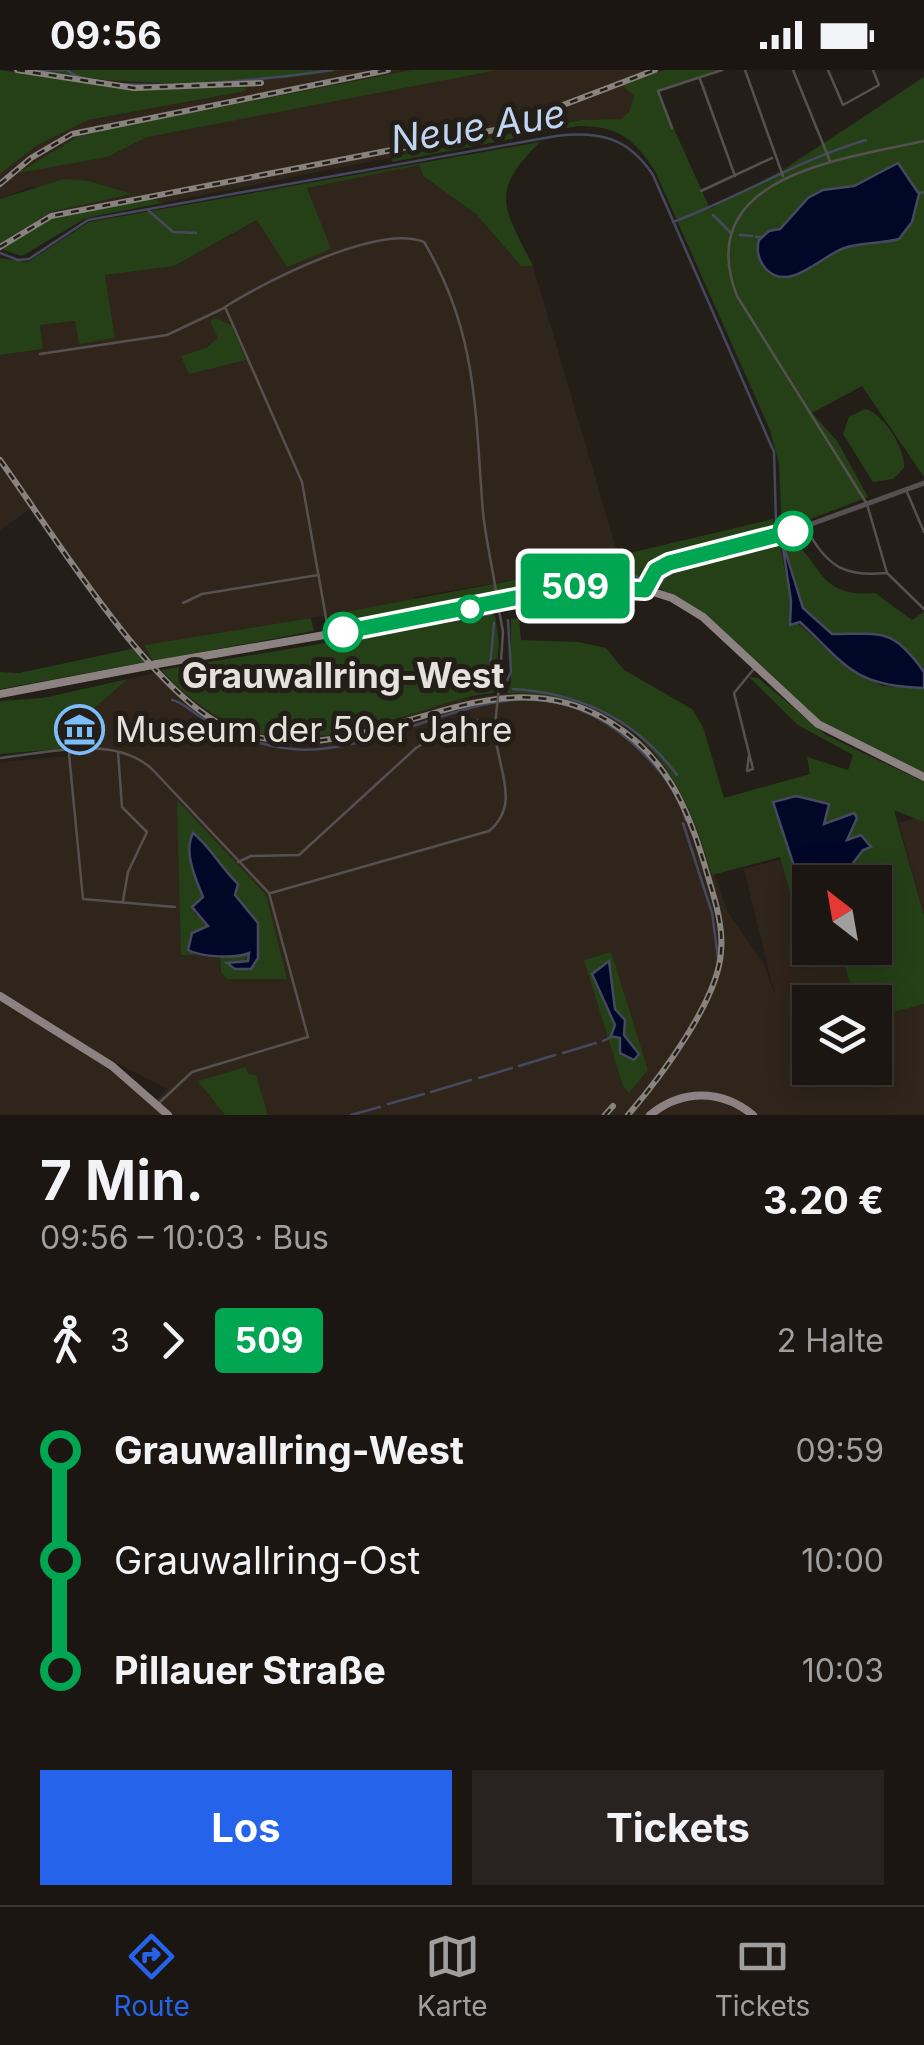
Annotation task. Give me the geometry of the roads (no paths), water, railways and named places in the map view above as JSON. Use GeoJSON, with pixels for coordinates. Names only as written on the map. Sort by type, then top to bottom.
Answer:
{"type":"FeatureCollection","features":[{"type":"Feature","properties":{"kind":"main road"},"geometry":{"type":"LineString","coordinates":[[0,694],[587,584],[645,590],[694,610],[828,731],[924,778]]}},
{"type":"Feature","properties":{"kind":"main road"},"geometry":{"type":"LineString","coordinates":[[0,996],[112,1066],[168,1115]]}},
{"type":"Feature","properties":{"kind":"main road"},"geometry":{"type":"LineString","coordinates":[[650,1115],[686,1096],[717,1096],[753,1115]]}},
{"type":"Feature","properties":{"kind":"street"},"geometry":{"type":"LineString","coordinates":[[672,128],[658,90],[722,70]]}},
{"type":"Feature","properties":{"kind":"street"},"geometry":{"type":"LineString","coordinates":[[745,70],[783,174]]}},
{"type":"Feature","properties":{"kind":"street"},"geometry":{"type":"LineString","coordinates":[[793,70],[830,162]]}},
{"type":"Feature","properties":{"kind":"street"},"geometry":{"type":"LineString","coordinates":[[828,70],[843,105],[879,85],[873,70]]}},
{"type":"Feature","properties":{"kind":"street"},"geometry":{"type":"LineString","coordinates":[[699,78],[736,176]]}},
{"type":"Feature","properties":{"kind":"street"},"geometry":{"type":"LineString","coordinates":[[924,141],[783,174],[760,192],[743,213],[730,244],[730,272],[744,307],[867,504],[887,573],[901,592],[924,609]]}},
{"type":"Feature","properties":{"kind":"street"},"geometry":{"type":"LineString","coordinates":[[701,192],[775,157]]}},
{"type":"Feature","properties":{"kind":"street"},"geometry":{"type":"LineString","coordinates":[[40,354],[167,335],[315,260],[408,238],[424,242],[454,303],[477,396],[484,513],[503,632],[496,724],[506,807],[489,831],[284,892],[269,893]]}},
{"type":"Feature","properties":{"kind":"street"},"geometry":{"type":"LineString","coordinates":[[225,307],[298,469],[329,635]]}},
{"type":"Feature","properties":{"kind":"street"},"geometry":{"type":"LineString","coordinates":[[645,590],[656,570],[669,563],[771,538],[924,483]]}},
{"type":"Feature","properties":{"kind":"street"},"geometry":{"type":"LineString","coordinates":[[906,490],[924,532]]}},
{"type":"Feature","properties":{"kind":"street"},"geometry":{"type":"LineString","coordinates":[[810,535],[828,560],[844,572],[887,573]]}},
{"type":"Feature","properties":{"kind":"street"},"geometry":{"type":"LineString","coordinates":[[183,603],[202,594],[319,575]]}},
{"type":"Feature","properties":{"kind":"street"},"geometry":{"type":"LineString","coordinates":[[749,755],[734,693],[754,668]]}},
{"type":"Feature","properties":{"kind":"street"},"geometry":{"type":"LineString","coordinates":[[238,862],[251,856],[299,855],[416,748],[440,733],[480,720]]}},
{"type":"Feature","properties":{"kind":"street"},"geometry":{"type":"LineString","coordinates":[[118,750],[122,808],[146,829],[128,872],[122,902]]}},
{"type":"Feature","properties":{"kind":"street"},"geometry":{"type":"LineString","coordinates":[[0,758],[118,750],[152,769],[269,893],[308,1037],[192,1072],[158,1105]]}},
{"type":"Feature","properties":{"kind":"street"},"geometry":{"type":"LineString","coordinates":[[69,752],[83,899],[175,907]]}},
{"type":"Feature","properties":{"kind":"street"},"geometry":{"type":"LineString","coordinates":[[148,1096],[165,1096]]}},
{"type":"Feature","properties":{"kind":"water"},"geometry":{"type":"Polygon","coordinates":[[[898,163],[919,194],[912,222],[899,239],[844,248],[805,271],[785,277],[763,266],[758,255],[759,240],[769,231],[780,229],[808,198],[823,190],[854,186],[898,163]]]}},
{"type":"Feature","properties":{"kind":"water"},"geometry":{"type":"Polygon","coordinates":[[[782,541],[803,608],[832,634],[875,634],[894,640],[924,672],[924,688],[866,678],[841,662],[800,622],[790,625],[791,601],[782,541]]]}},
{"type":"Feature","properties":{"kind":"water"},"geometry":{"type":"Polygon","coordinates":[[[796,796],[829,804],[824,824],[854,813],[857,818],[847,840],[861,835],[871,847],[863,850],[852,865],[793,865],[773,802],[796,796]]]}},
{"type":"Feature","properties":{"kind":"water"},"geometry":{"type":"Polygon","coordinates":[[[193,833],[238,884],[235,895],[258,923],[258,958],[251,969],[235,969],[227,963],[248,961],[249,953],[218,956],[188,950],[192,933],[208,926],[192,907],[203,897],[190,857],[193,833]]]}},
{"type":"Feature","properties":{"kind":"water"},"geometry":{"type":"Polygon","coordinates":[[[609,961],[615,1009],[625,1020],[624,1035],[639,1054],[634,1060],[620,1053],[620,1038],[611,1036],[615,1025],[592,974],[609,961]]]}},
{"type":"Feature","properties":{"kind":"waterway"},"geometry":{"type":"LineString","coordinates":[[38,70],[64,70]]}},
{"type":"Feature","properties":{"kind":"waterway"},"geometry":{"type":"LineString","coordinates":[[67,70],[86,79],[153,85],[332,70]]}},
{"type":"Feature","properties":{"kind":"waterway","name":"Neue Aue"},"geometry":{"type":"LineString","coordinates":[[0,253],[18,260],[29,259],[88,220],[556,136],[611,139],[633,152],[653,175],[774,452],[776,522]]}},
{"type":"Feature","properties":{"kind":"waterway"},"geometry":{"type":"LineString","coordinates":[[673,222],[866,140]]}},
{"type":"Feature","properties":{"kind":"waterway"},"geometry":{"type":"LineString","coordinates":[[919,193],[924,192]]}},
{"type":"Feature","properties":{"kind":"waterway"},"geometry":{"type":"LineString","coordinates":[[149,211],[173,232],[196,233]]}},
{"type":"Feature","properties":{"kind":"waterway"},"geometry":{"type":"LineString","coordinates":[[713,215],[731,233]]}},
{"type":"Feature","properties":{"kind":"waterway"},"geometry":{"type":"LineString","coordinates":[[740,235],[752,236]]}},
{"type":"Feature","properties":{"kind":"waterway"},"geometry":{"type":"LineString","coordinates":[[756,237],[761,237]]}},
{"type":"Feature","properties":{"kind":"waterway"},"geometry":{"type":"LineString","coordinates":[[655,583],[662,582],[672,568],[774,543]]}},
{"type":"Feature","properties":{"kind":"waterway"},"geometry":{"type":"LineString","coordinates":[[630,574],[643,579]]}},
{"type":"Feature","properties":{"kind":"waterway"},"geometry":{"type":"LineString","coordinates":[[356,635],[492,614]]}},
{"type":"Feature","properties":{"kind":"waterway"},"geometry":{"type":"LineString","coordinates":[[494,623],[489,678],[493,685],[505,685],[511,672],[508,620]]}},
{"type":"Feature","properties":{"kind":"waterway"},"geometry":{"type":"LineString","coordinates":[[513,689],[562,696],[605,713],[644,739],[677,775]]}},
{"type":"Feature","properties":{"kind":"waterway"},"geometry":{"type":"LineString","coordinates":[[172,700],[245,738],[305,750],[361,742],[476,706],[514,700],[552,702],[590,714],[630,741],[664,777],[686,820]]}},
{"type":"Feature","properties":{"kind":"waterway"},"geometry":{"type":"LineString","coordinates":[[683,823],[712,913],[718,958]]}},
{"type":"Feature","properties":{"kind":"waterway"},"geometry":{"type":"LineString","coordinates":[[603,1041],[611,1037]]}},
{"type":"Feature","properties":{"kind":"waterway"},"geometry":{"type":"LineString","coordinates":[[563,1053],[596,1043]]}},
{"type":"Feature","properties":{"kind":"waterway"},"geometry":{"type":"LineString","coordinates":[[519,1066],[555,1055]]}},
{"type":"Feature","properties":{"kind":"waterway"},"geometry":{"type":"LineString","coordinates":[[479,1078],[512,1068]]}},
{"type":"Feature","properties":{"kind":"waterway"},"geometry":{"type":"LineString","coordinates":[[431,1092],[471,1080]]}},
{"type":"Feature","properties":{"kind":"waterway"},"geometry":{"type":"LineString","coordinates":[[388,1104],[424,1094]]}},
{"type":"Feature","properties":{"kind":"waterway"},"geometry":{"type":"LineString","coordinates":[[351,1115],[380,1107]]}},
{"type":"Feature","properties":{"kind":"railway"},"geometry":{"type":"LineString","coordinates":[[17,70],[134,88],[261,83]]}},
{"type":"Feature","properties":{"kind":"railway"},"geometry":{"type":"LineString","coordinates":[[0,184],[31,158],[72,134],[388,70]]}},
{"type":"Feature","properties":{"kind":"railway"},"geometry":{"type":"LineString","coordinates":[[0,247],[51,216],[500,129],[655,70]]}},
{"type":"Feature","properties":{"kind":"railway"},"geometry":{"type":"LineString","coordinates":[[0,460],[136,648],[199,710],[229,728],[279,741],[327,740],[469,704],[515,697],[562,702],[610,722],[645,750],[671,783],[690,821],[717,907],[721,952],[710,993],[699,1015],[671,1060],[628,1115]]}},
{"type":"Feature","properties":{"kind":"railway"},"geometry":{"type":"LineString","coordinates":[[605,1115],[613,1106]]}},
{"type":"Feature","properties":{"kind":"place","name":"Grauwallring-West"},"geometry":{"type":"Point","coordinates":[343,632]}},
{"type":"Feature","properties":{"kind":"place","name":"Museum der 50er Jahre"},"geometry":{"type":"Point","coordinates":[80,730]}}]}
